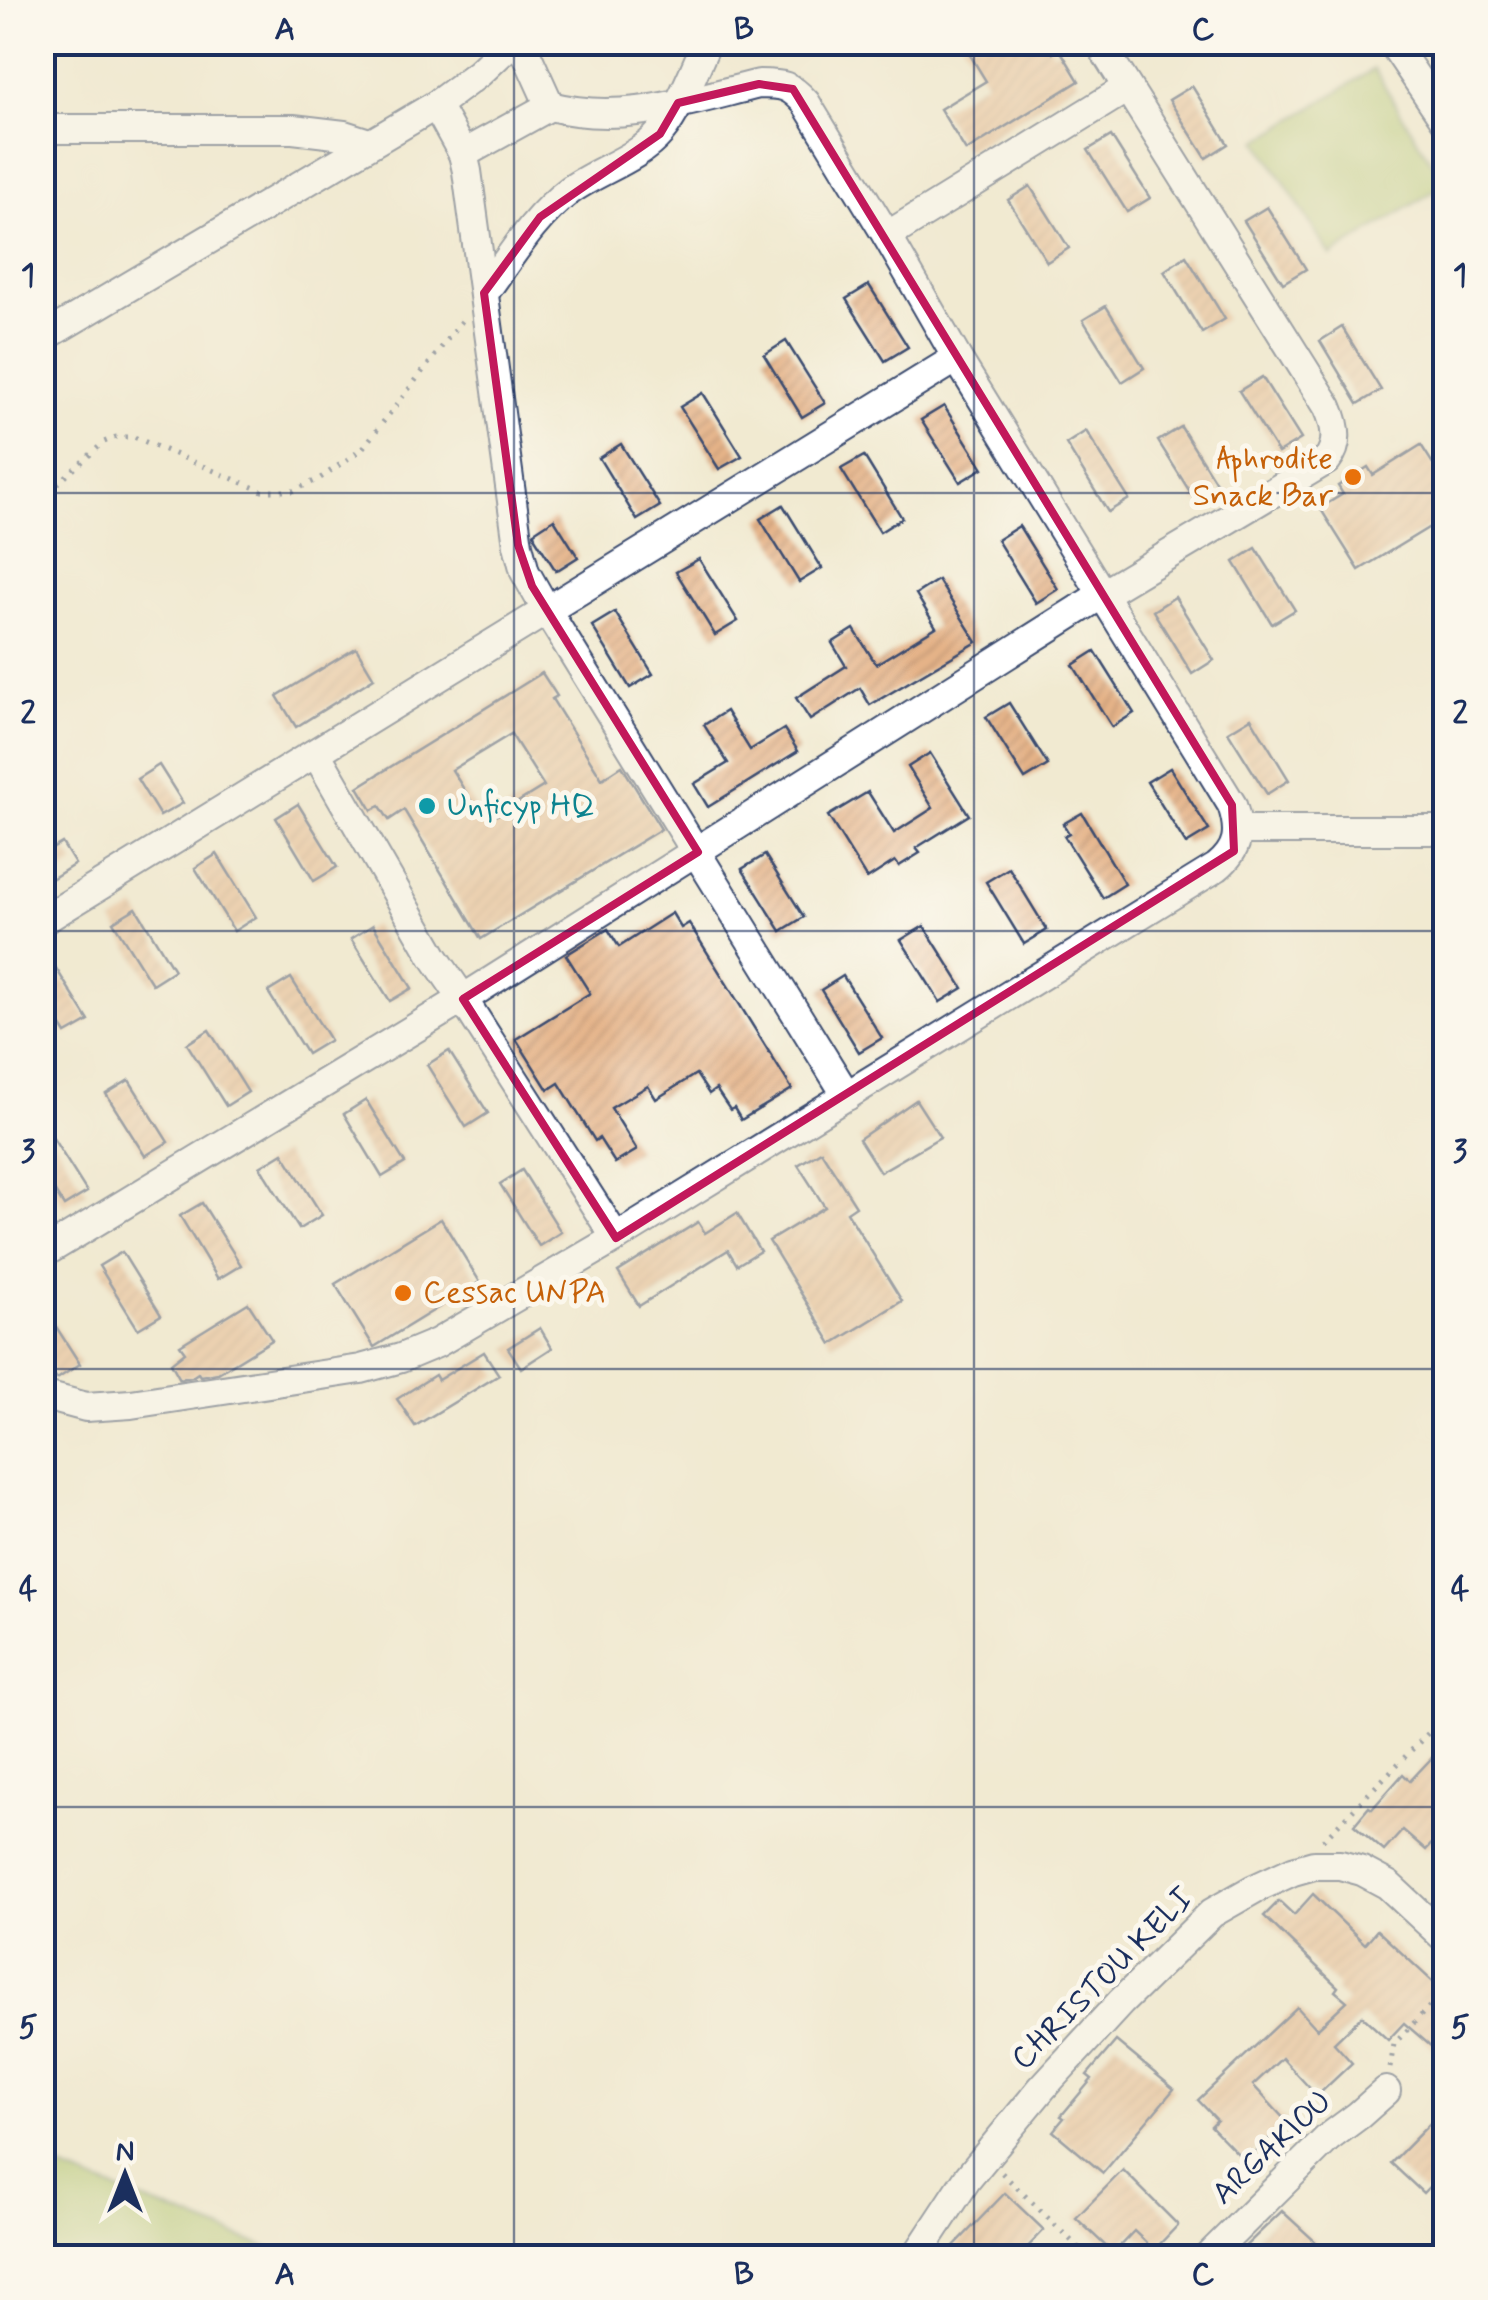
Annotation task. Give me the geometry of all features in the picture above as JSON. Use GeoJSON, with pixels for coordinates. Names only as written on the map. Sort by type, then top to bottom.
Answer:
{"type":"FeatureCollection","features":[{"type":"Feature","properties":{"kind":"street"},"geometry":{"type":"LineString","coordinates":[[42,338],[436,105],[512,42]]}},
{"type":"Feature","properties":{"kind":"street"},"geometry":{"type":"LineString","coordinates":[[521,42],[558,108]]}},
{"type":"Feature","properties":{"kind":"street"},"geometry":{"type":"LineString","coordinates":[[484,293],[540,217],[570,191],[660,134],[707,42]]}},
{"type":"Feature","properties":{"kind":"street"},"geometry":{"type":"LineString","coordinates":[[42,1254],[463,1000],[1102,595],[1327,460],[1333,452],[1336,430],[1328,407],[1099,42]]}},
{"type":"Feature","properties":{"kind":"street"},"geometry":{"type":"LineString","coordinates":[[1392,42],[1446,122]]}},
{"type":"Feature","properties":{"kind":"street"},"geometry":{"type":"LineString","coordinates":[[42,1395],[86,1408],[132,1404],[361,1369],[437,1343],[616,1238],[1216,867],[1234,851],[1237,830],[1232,805],[957,358],[888,236],[794,88],[759,84],[640,112],[596,114],[558,108],[463,154]]}},
{"type":"Feature","properties":{"kind":"street"},"geometry":{"type":"LineString","coordinates":[[888,236],[1127,88]]}},
{"type":"Feature","properties":{"kind":"street"},"geometry":{"type":"LineString","coordinates":[[436,105],[468,171],[518,546],[526,572],[846,1096]]}},
{"type":"Feature","properties":{"kind":"street"},"geometry":{"type":"LineString","coordinates":[[42,129],[293,129],[369,143]]}},
{"type":"Feature","properties":{"kind":"street"},"geometry":{"type":"LineString","coordinates":[[42,922],[957,358]]}},
{"type":"Feature","properties":{"kind":"street"},"geometry":{"type":"LineString","coordinates":[[316,753],[434,957],[616,1238]]}},
{"type":"Feature","properties":{"kind":"street"},"geometry":{"type":"LineString","coordinates":[[1237,830],[1446,830]]}},
{"type":"Feature","properties":{"kind":"street","name":"CHRISTOU KELI"},"geometry":{"type":"LineString","coordinates":[[915,2258],[967,2179],[1042,2088],[1121,2002],[1212,1913],[1293,1871],[1314,1865],[1340,1865],[1388,1885],[1446,1938]]}},
{"type":"Feature","properties":{"kind":"street","name":"ARGAKIOU"},"geometry":{"type":"LineString","coordinates":[[1207,2258],[1328,2138],[1386,2091]]}},
{"type":"Feature","properties":{"kind":"path"},"geometry":{"type":"LineString","coordinates":[[603,42],[635,47],[651,42]]}},
{"type":"Feature","properties":{"kind":"path"},"geometry":{"type":"LineString","coordinates":[[42,498],[104,442],[116,437],[134,436],[262,490],[293,490],[319,479],[362,449],[484,293]]}},
{"type":"Feature","properties":{"kind":"path"},"geometry":{"type":"LineString","coordinates":[[1293,1871],[1446,1715]]}},
{"type":"Feature","properties":{"kind":"path"},"geometry":{"type":"LineString","coordinates":[[1386,2091],[1394,2044],[1446,1989]]}},
{"type":"Feature","properties":{"kind":"path"},"geometry":{"type":"LineString","coordinates":[[985,2156],[1089,2258]]}},
{"type":"Feature","properties":{"kind":"highlighted area"},"geometry":{"type":"Polygon","coordinates":[[[759,84],[793,89],[1232,805],[1234,851],[616,1238],[463,999],[698,852],[532,586],[518,545],[484,293],[540,217],[660,134],[678,103],[759,84]]]}},
{"type":"Feature","properties":{"kind":"green space"},"geometry":{"type":"Polygon","coordinates":[[[1374,69],[1445,184],[1331,256],[1258,141],[1374,69]]]}},
{"type":"Feature","properties":{"kind":"green space"},"geometry":{"type":"Polygon","coordinates":[[[43,2162],[292,2257],[43,2257],[43,2162]]]}},
{"type":"Feature","properties":{"kind":"building"},"geometry":{"type":"Polygon","coordinates":[[[962,42],[1047,42],[1053,53],[1059,48],[1079,81],[966,151],[940,109],[986,81],[962,42]]]}},
{"type":"Feature","properties":{"kind":"building"},"geometry":{"type":"Polygon","coordinates":[[[1192,86],[1228,144],[1206,158],[1169,100],[1192,86]]]}},
{"type":"Feature","properties":{"kind":"building"},"geometry":{"type":"Polygon","coordinates":[[[1111,136],[1150,198],[1127,212],[1088,150],[1111,136]]]}},
{"type":"Feature","properties":{"kind":"building"},"geometry":{"type":"Polygon","coordinates":[[[1030,186],[1069,248],[1047,262],[1008,200],[1030,186]]]}},
{"type":"Feature","properties":{"kind":"building"},"geometry":{"type":"Polygon","coordinates":[[[1267,207],[1306,269],[1283,283],[1244,221],[1267,207]]]}},
{"type":"Feature","properties":{"kind":"building"},"geometry":{"type":"Polygon","coordinates":[[[1186,256],[1225,319],[1202,333],[1164,271],[1186,256]]]}},
{"type":"Feature","properties":{"kind":"building"},"geometry":{"type":"Polygon","coordinates":[[[869,285],[908,347],[885,361],[846,299],[869,285]]]}},
{"type":"Feature","properties":{"kind":"building"},"geometry":{"type":"Polygon","coordinates":[[[1106,306],[1144,368],[1122,382],[1083,320],[1106,306]]]}},
{"type":"Feature","properties":{"kind":"building"},"geometry":{"type":"Polygon","coordinates":[[[1342,327],[1381,390],[1358,404],[1320,341],[1342,327]]]}},
{"type":"Feature","properties":{"kind":"building"},"geometry":{"type":"Polygon","coordinates":[[[786,341],[825,403],[802,417],[764,355],[786,341]]]}},
{"type":"Feature","properties":{"kind":"building"},"geometry":{"type":"Polygon","coordinates":[[[1262,377],[1301,439],[1278,453],[1239,391],[1262,377]]]}},
{"type":"Feature","properties":{"kind":"building"},"geometry":{"type":"Polygon","coordinates":[[[703,393],[742,456],[719,469],[680,407],[703,393]]]}},
{"type":"Feature","properties":{"kind":"building"},"geometry":{"type":"Polygon","coordinates":[[[944,406],[983,468],[960,482],[921,420],[944,406]]]}},
{"type":"Feature","properties":{"kind":"building"},"geometry":{"type":"Polygon","coordinates":[[[1181,427],[1220,489],[1197,503],[1158,441],[1181,427]]]}},
{"type":"Feature","properties":{"kind":"building"},"geometry":{"type":"Polygon","coordinates":[[[1086,431],[1129,499],[1108,512],[1066,444],[1086,431]]]}},
{"type":"Feature","properties":{"kind":"building"},"geometry":{"type":"Polygon","coordinates":[[[621,444],[660,506],[637,520],[599,458],[621,444]]]}},
{"type":"Feature","properties":{"kind":"building"},"geometry":{"type":"Polygon","coordinates":[[[1421,445],[1446,484],[1446,517],[1359,570],[1320,508],[1343,494],[1338,486],[1368,467],[1373,475],[1421,445]]]}},
{"type":"Feature","properties":{"kind":"building"},"geometry":{"type":"Polygon","coordinates":[[[864,456],[902,518],[880,532],[841,469],[864,456]]]}},
{"type":"Feature","properties":{"kind":"building"},"geometry":{"type":"Polygon","coordinates":[[[783,505],[822,568],[799,582],[760,519],[783,505]]]}},
{"type":"Feature","properties":{"kind":"building"},"geometry":{"type":"Polygon","coordinates":[[[554,519],[578,557],[556,571],[534,532],[554,519]]]}},
{"type":"Feature","properties":{"kind":"building"},"geometry":{"type":"Polygon","coordinates":[[[1019,526],[1058,589],[1036,603],[997,540],[1019,526]]]}},
{"type":"Feature","properties":{"kind":"building"},"geometry":{"type":"Polygon","coordinates":[[[1256,548],[1295,610],[1272,624],[1234,562],[1256,548]]]}},
{"type":"Feature","properties":{"kind":"building"},"geometry":{"type":"Polygon","coordinates":[[[699,559],[738,621],[715,635],[676,572],[699,559]]]}},
{"type":"Feature","properties":{"kind":"building"},"geometry":{"type":"Polygon","coordinates":[[[938,580],[977,642],[870,705],[860,688],[810,720],[796,698],[846,666],[832,643],[854,629],[876,664],[936,627],[916,594],[938,580]]]}},
{"type":"Feature","properties":{"kind":"building"},"geometry":{"type":"Polygon","coordinates":[[[1175,597],[1214,660],[1192,674],[1153,611],[1175,597]]]}},
{"type":"Feature","properties":{"kind":"building"},"geometry":{"type":"Polygon","coordinates":[[[615,612],[653,674],[630,688],[592,626],[615,612]]]}},
{"type":"Feature","properties":{"kind":"building"},"geometry":{"type":"Polygon","coordinates":[[[356,648],[374,678],[296,727],[277,696],[356,648]]]}},
{"type":"Feature","properties":{"kind":"building"},"geometry":{"type":"Polygon","coordinates":[[[1095,651],[1134,713],[1112,727],[1073,665],[1095,651]]]}},
{"type":"Feature","properties":{"kind":"building","name":"Unficyp HQ"},"geometry":{"type":"Polygon","coordinates":[[[542,673],[557,696],[552,699],[602,779],[622,766],[661,829],[481,939],[404,810],[389,820],[380,806],[372,810],[358,787],[542,673]],[[511,734],[452,770],[479,814],[492,806],[497,815],[544,786],[511,734]]]}},
{"type":"Feature","properties":{"kind":"building"},"geometry":{"type":"Polygon","coordinates":[[[1009,703],[1048,765],[1025,779],[986,717],[1009,703]]]}},
{"type":"Feature","properties":{"kind":"building"},"geometry":{"type":"Polygon","coordinates":[[[726,711],[750,750],[784,729],[798,751],[708,807],[694,784],[728,763],[704,725],[726,711]]]}},
{"type":"Feature","properties":{"kind":"building"},"geometry":{"type":"Polygon","coordinates":[[[1251,718],[1289,780],[1267,794],[1228,732],[1251,718]]]}},
{"type":"Feature","properties":{"kind":"building"},"geometry":{"type":"Polygon","coordinates":[[[930,753],[969,815],[916,848],[920,853],[899,866],[895,861],[867,879],[828,816],[868,792],[894,833],[933,808],[908,767],[930,753]]]}},
{"type":"Feature","properties":{"kind":"building"},"geometry":{"type":"Polygon","coordinates":[[[159,765],[183,803],[160,816],[137,779],[159,765]]]}},
{"type":"Feature","properties":{"kind":"building"},"geometry":{"type":"Polygon","coordinates":[[[1170,768],[1209,830],[1186,844],[1147,782],[1170,768]]]}},
{"type":"Feature","properties":{"kind":"building"},"geometry":{"type":"Polygon","coordinates":[[[298,804],[337,867],[314,881],[276,818],[298,804]]]}},
{"type":"Feature","properties":{"kind":"building"},"geometry":{"type":"Polygon","coordinates":[[[1082,813],[1125,884],[1103,898],[1064,836],[1069,833],[1063,824],[1082,813]]]}},
{"type":"Feature","properties":{"kind":"building"},"geometry":{"type":"Polygon","coordinates":[[[62,843],[75,864],[42,885],[42,855],[62,843]]]}},
{"type":"Feature","properties":{"kind":"building"},"geometry":{"type":"Polygon","coordinates":[[[217,854],[256,917],[234,931],[195,868],[217,854]]]}},
{"type":"Feature","properties":{"kind":"building"},"geometry":{"type":"Polygon","coordinates":[[[765,855],[804,917],[781,931],[742,869],[765,855]]]}},
{"type":"Feature","properties":{"kind":"building"},"geometry":{"type":"Polygon","coordinates":[[[1009,868],[1047,930],[1024,944],[986,882],[1009,868]]]}},
{"type":"Feature","properties":{"kind":"building"},"geometry":{"type":"Polygon","coordinates":[[[136,908],[174,970],[152,984],[113,922],[136,908]]]}},
{"type":"Feature","properties":{"kind":"building"},"geometry":{"type":"Polygon","coordinates":[[[672,913],[681,928],[689,923],[792,1089],[741,1120],[716,1089],[709,1094],[696,1074],[656,1099],[648,1086],[611,1108],[637,1150],[615,1163],[599,1138],[595,1141],[559,1083],[548,1090],[516,1039],[590,993],[566,955],[608,929],[619,947],[672,913]]]}},
{"type":"Feature","properties":{"kind":"building"},"geometry":{"type":"Polygon","coordinates":[[[373,925],[412,988],[390,1001],[351,939],[373,925]]]}},
{"type":"Feature","properties":{"kind":"building"},"geometry":{"type":"Polygon","coordinates":[[[924,926],[963,988],[940,1002],[901,940],[924,926]]]}},
{"type":"Feature","properties":{"kind":"building"},"geometry":{"type":"Polygon","coordinates":[[[42,946],[89,1021],[66,1034],[42,996],[42,946]]]}},
{"type":"Feature","properties":{"kind":"building"},"geometry":{"type":"Polygon","coordinates":[[[843,976],[882,1038],[859,1052],[821,990],[843,976]]]}},
{"type":"Feature","properties":{"kind":"building"},"geometry":{"type":"Polygon","coordinates":[[[291,978],[330,1040],[307,1054],[268,992],[291,978]]]}},
{"type":"Feature","properties":{"kind":"building"},"geometry":{"type":"Polygon","coordinates":[[[209,1030],[248,1092],[226,1106],[187,1044],[209,1030]]]}},
{"type":"Feature","properties":{"kind":"building"},"geometry":{"type":"Polygon","coordinates":[[[449,1051],[488,1113],[466,1127],[427,1065],[449,1051]]]}},
{"type":"Feature","properties":{"kind":"building"},"geometry":{"type":"Polygon","coordinates":[[[129,1080],[168,1142],[145,1156],[106,1094],[129,1080]]]}},
{"type":"Feature","properties":{"kind":"building"},"geometry":{"type":"Polygon","coordinates":[[[366,1100],[405,1163],[382,1177],[344,1114],[366,1100]]]}},
{"type":"Feature","properties":{"kind":"building"},"geometry":{"type":"Polygon","coordinates":[[[916,1100],[940,1137],[880,1172],[859,1139],[916,1100]]]}},
{"type":"Feature","properties":{"kind":"building"},"geometry":{"type":"Polygon","coordinates":[[[42,1121],[87,1192],[64,1206],[42,1171],[42,1121]]]}},
{"type":"Feature","properties":{"kind":"building"},"geometry":{"type":"Polygon","coordinates":[[[821,1151],[856,1206],[847,1212],[902,1301],[832,1344],[769,1241],[825,1207],[798,1165],[821,1151]]]}},
{"type":"Feature","properties":{"kind":"building"},"geometry":{"type":"Polygon","coordinates":[[[283,1153],[322,1215],[299,1229],[260,1167],[283,1153]]]}},
{"type":"Feature","properties":{"kind":"building"},"geometry":{"type":"Polygon","coordinates":[[[522,1170],[561,1232],[539,1246],[500,1184],[522,1170]]]}},
{"type":"Feature","properties":{"kind":"building"},"geometry":{"type":"Polygon","coordinates":[[[202,1203],[241,1265],[218,1279],[180,1216],[202,1203]]]}},
{"type":"Feature","properties":{"kind":"building"},"geometry":{"type":"Polygon","coordinates":[[[737,1213],[760,1251],[737,1265],[728,1250],[639,1306],[618,1272],[698,1222],[705,1233],[737,1213]]]}},
{"type":"Feature","properties":{"kind":"building"},"geometry":{"type":"Polygon","coordinates":[[[441,1219],[480,1282],[374,1347],[335,1284],[441,1219]]]}},
{"type":"Feature","properties":{"kind":"building"},"geometry":{"type":"Polygon","coordinates":[[[122,1252],[161,1315],[138,1329],[99,1266],[122,1252]]]}},
{"type":"Feature","properties":{"kind":"building"},"geometry":{"type":"Polygon","coordinates":[[[248,1303],[272,1340],[218,1373],[198,1373],[180,1379],[171,1363],[185,1352],[180,1345],[248,1303]]]}},
{"type":"Feature","properties":{"kind":"building"},"geometry":{"type":"Polygon","coordinates":[[[42,1305],[80,1364],[57,1379],[42,1355],[42,1305]]]}},
{"type":"Feature","properties":{"kind":"building"},"geometry":{"type":"Polygon","coordinates":[[[540,1328],[552,1348],[521,1368],[508,1348],[540,1328]]]}},
{"type":"Feature","properties":{"kind":"building"},"geometry":{"type":"Polygon","coordinates":[[[484,1352],[499,1375],[415,1426],[397,1399],[435,1375],[438,1380],[484,1352]]]}},
{"type":"Feature","properties":{"kind":"building"},"geometry":{"type":"Polygon","coordinates":[[[1446,1743],[1446,1828],[1426,1850],[1403,1830],[1384,1851],[1354,1825],[1403,1774],[1410,1781],[1446,1743]]]}},
{"type":"Feature","properties":{"kind":"building"},"geometry":{"type":"Polygon","coordinates":[[[1313,1894],[1365,1944],[1377,1930],[1446,1994],[1446,2059],[1404,2023],[1388,2040],[1362,2016],[1334,2043],[1352,2063],[1317,2096],[1282,2058],[1253,2085],[1287,2122],[1245,2161],[1211,2126],[1217,2120],[1198,2100],[1297,2007],[1317,2029],[1347,2001],[1335,1991],[1338,1987],[1264,1916],[1279,1901],[1294,1915],[1313,1894]]]}},
{"type":"Feature","properties":{"kind":"building"},"geometry":{"type":"Polygon","coordinates":[[[1116,2041],[1174,2089],[1103,2173],[1053,2131],[1092,2079],[1087,2075],[1116,2041]]]}},
{"type":"Feature","properties":{"kind":"building"},"geometry":{"type":"Polygon","coordinates":[[[1446,2107],[1446,2169],[1423,2193],[1391,2163],[1446,2107]]]}},
{"type":"Feature","properties":{"kind":"building"},"geometry":{"type":"Polygon","coordinates":[[[1123,2170],[1178,2225],[1154,2250],[1134,2231],[1113,2253],[1076,2218],[1123,2170]]]}},
{"type":"Feature","properties":{"kind":"building"},"geometry":{"type":"Polygon","coordinates":[[[1005,2193],[1044,2230],[1017,2258],[964,2258],[953,2247],[1005,2193]]]}},
{"type":"Feature","properties":{"kind":"building"},"geometry":{"type":"Polygon","coordinates":[[[1282,2211],[1318,2244],[1305,2258],[1233,2258],[1282,2211]]]}},
{"type":"Feature","properties":{"kind":"place","name":"Aphrodite Snack Bar"},"geometry":{"type":"Point","coordinates":[1353,477]}},
{"type":"Feature","properties":{"kind":"place","name":"Unficyp HQ"},"geometry":{"type":"Point","coordinates":[427,806]}},
{"type":"Feature","properties":{"kind":"place","name":"Cessac UNPA"},"geometry":{"type":"Point","coordinates":[403,1293]}}]}
